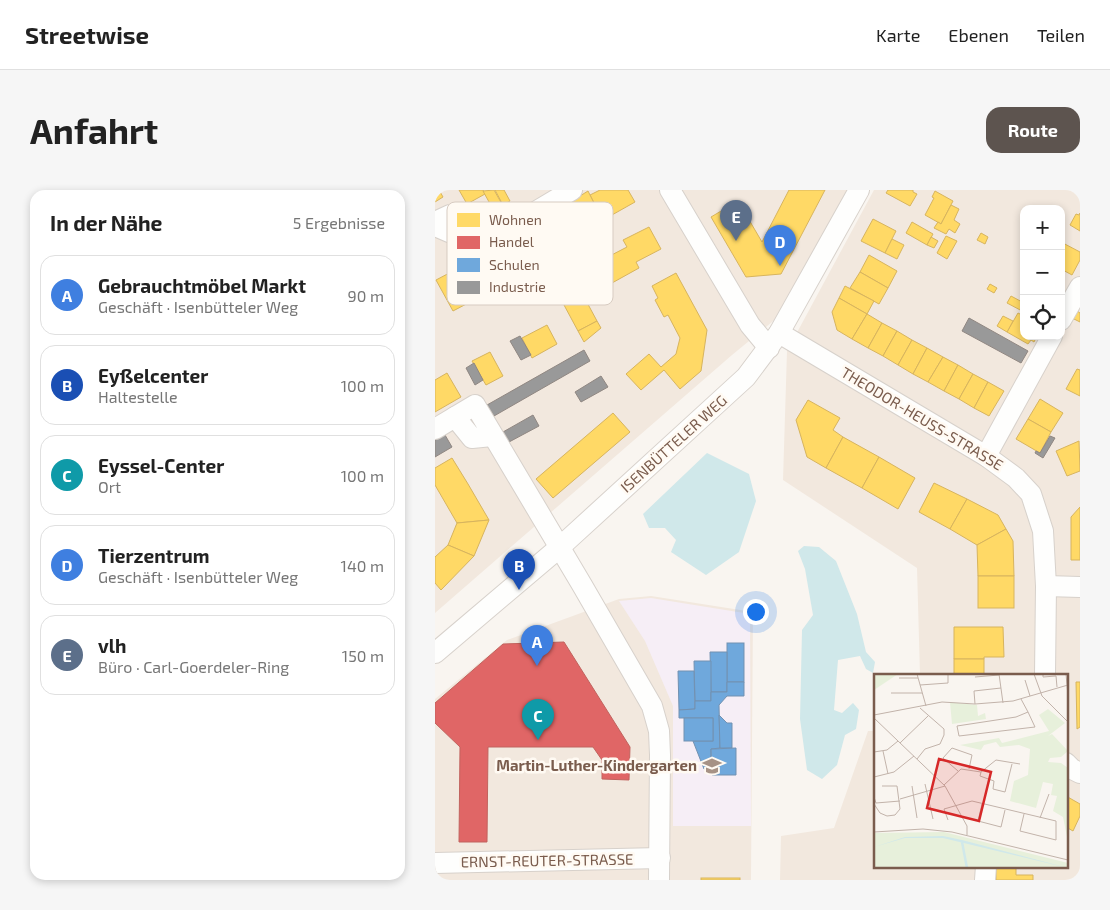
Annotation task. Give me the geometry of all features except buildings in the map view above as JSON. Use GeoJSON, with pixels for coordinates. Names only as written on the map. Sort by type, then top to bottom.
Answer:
{"type":"FeatureCollection","features":[{"type":"Feature","properties":{"kind":"street"},"geometry":{"type":"LineString","coordinates":[[551,202],[572,190]]}},
{"type":"Feature","properties":{"kind":"street","name":"THEODOR-HEUSS-STRASSE"},"geometry":{"type":"LineString","coordinates":[[670,190],[750,325],[774,341],[986,456],[1017,478],[1031,494],[1043,531],[1046,586],[1045,674]]}},
{"type":"Feature","properties":{"kind":"street","name":"ISENBÜTTELER WEG"},"geometry":{"type":"LineString","coordinates":[[435,653],[559,548],[746,377],[774,341],[859,190]]}},
{"type":"Feature","properties":{"kind":"street"},"geometry":{"type":"LineString","coordinates":[[435,224],[447,230]]}},
{"type":"Feature","properties":{"kind":"street"},"geometry":{"type":"LineString","coordinates":[[1065,313],[1080,287]]}},
{"type":"Feature","properties":{"kind":"street"},"geometry":{"type":"LineString","coordinates":[[986,456],[1051,340]]}},
{"type":"Feature","properties":{"kind":"street"},"geometry":{"type":"LineString","coordinates":[[435,429],[475,405],[652,706],[659,731],[660,755],[659,880]]}},
{"type":"Feature","properties":{"kind":"street"},"geometry":{"type":"LineString","coordinates":[[1046,586],[1080,587]]}},
{"type":"Feature","properties":{"kind":"street"},"geometry":{"type":"LineString","coordinates":[[1067,764],[1080,773]]}},
{"type":"Feature","properties":{"kind":"street","name":"ERNST-REUTER-STRASSE"},"geometry":{"type":"LineString","coordinates":[[435,863],[659,858]]}},
{"type":"Feature","properties":{"kind":"shaded area"},"geometry":{"type":"Polygon","coordinates":[[[435,190],[857,190],[794,304],[732,355],[435,613],[435,190]]]}},
{"type":"Feature","properties":{"kind":"shaded area"},"geometry":{"type":"Polygon","coordinates":[[[874,190],[1080,190],[1080,880],[780,880],[781,836],[834,828],[868,731],[874,731],[874,868],[1067,868],[1067,674],[920,674],[917,568],[783,480],[787,351],[874,190]]]}},
{"type":"Feature","properties":{"kind":"shaded area"},"geometry":{"type":"Polygon","coordinates":[[[651,596],[753,612],[751,880],[435,880],[435,699],[507,640],[619,599],[651,596]]]}},
{"type":"Feature","properties":{"kind":"shaded area","name":"Martin-Luther-Kindergarten"},"geometry":{"type":"Polygon","coordinates":[[[651,598],[750,614],[751,826],[673,826],[673,706],[645,641],[619,601],[651,598]]]}},
{"type":"Feature","properties":{"kind":"water"},"geometry":{"type":"Polygon","coordinates":[[[707,453],[749,474],[756,501],[739,552],[706,575],[671,552],[676,540],[665,528],[649,528],[643,514],[707,453]]]}},
{"type":"Feature","properties":{"kind":"water"},"geometry":{"type":"Polygon","coordinates":[[[804,546],[819,547],[836,561],[857,614],[866,652],[875,662],[873,673],[866,669],[860,656],[838,660],[834,710],[842,713],[853,703],[859,710],[856,729],[845,735],[837,765],[822,779],[807,770],[800,719],[802,630],[813,615],[805,569],[798,551],[804,546]]]}},
{"type":"Feature","properties":{"kind":"place","name":"vlh"},"geometry":{"type":"Point","coordinates":[736,241]}},
{"type":"Feature","properties":{"kind":"place","name":"Tierzentrum"},"geometry":{"type":"Point","coordinates":[780,266]}},
{"type":"Feature","properties":{"kind":"place","name":"Eyßelcenter"},"geometry":{"type":"Point","coordinates":[519,590]}},
{"type":"Feature","properties":{"kind":"place","name":"Gebrauchtmöbel Markt"},"geometry":{"type":"Point","coordinates":[537,666]}},
{"type":"Feature","properties":{"kind":"place","name":"Eyssel-Center"},"geometry":{"type":"Point","coordinates":[538,740]}},
{"type":"Feature","properties":{"kind":"place","name":"Martin-Luther-Kindergarten"},"geometry":{"type":"Point","coordinates":[712,766]}}]}
